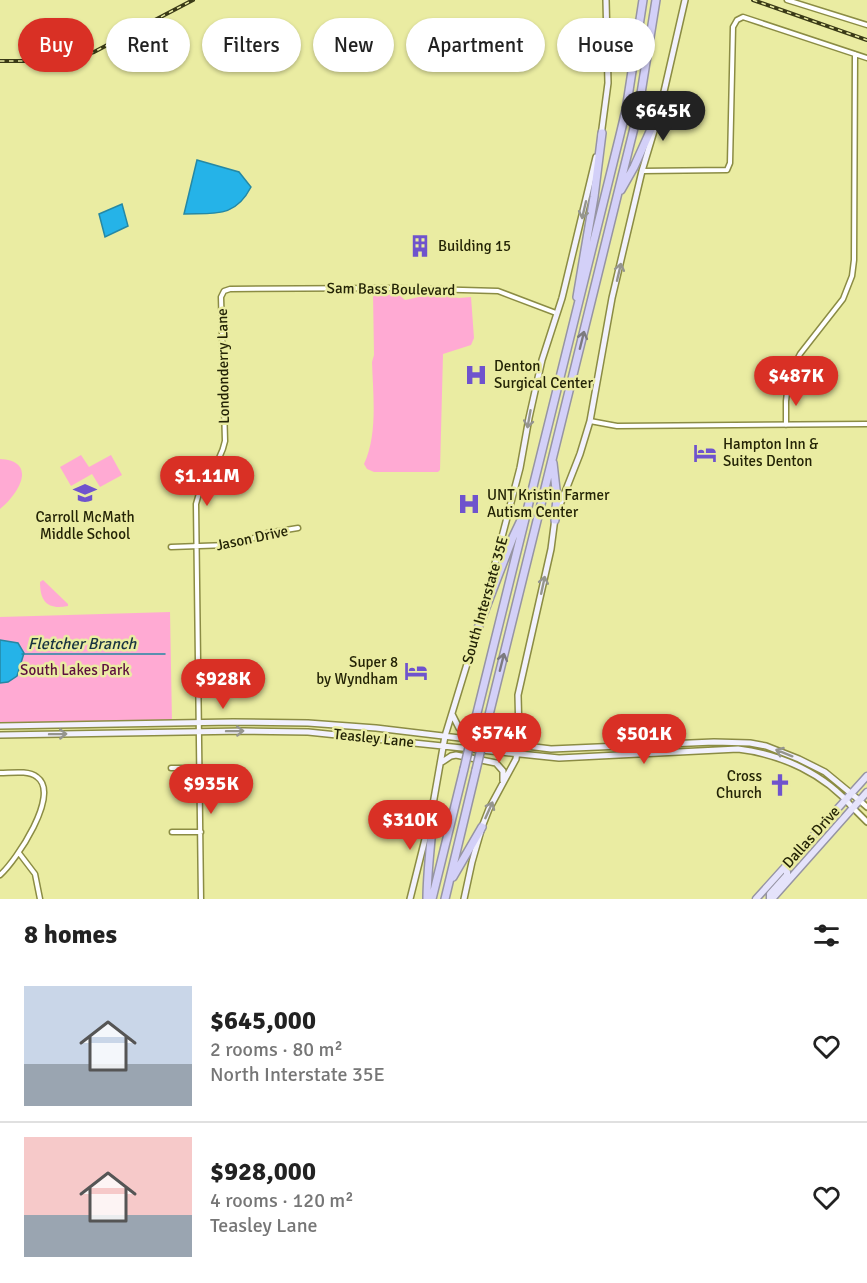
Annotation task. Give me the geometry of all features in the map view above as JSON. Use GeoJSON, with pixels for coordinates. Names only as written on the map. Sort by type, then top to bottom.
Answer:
{"type":"FeatureCollection","features":[{"type":"Feature","properties":{"kind":"highway"},"geometry":{"type":"LineString","coordinates":[[432,899],[626,110],[643,0]]}},
{"type":"Feature","properties":{"kind":"highway"},"geometry":{"type":"LineString","coordinates":[[445,899],[638,112],[656,0]]}},
{"type":"Feature","properties":{"kind":"highway"},"geometry":{"type":"LineString","coordinates":[[617,198],[634,168],[661,107]]}},
{"type":"Feature","properties":{"kind":"highway"},"geometry":{"type":"LineString","coordinates":[[574,324],[578,287],[600,160],[602,130]]}},
{"type":"Feature","properties":{"kind":"highway"},"geometry":{"type":"LineString","coordinates":[[553,458],[555,520]]}},
{"type":"Feature","properties":{"kind":"highway"},"geometry":{"type":"LineString","coordinates":[[477,631],[513,537],[527,508]]}},
{"type":"Feature","properties":{"kind":"highway"},"geometry":{"type":"LineString","coordinates":[[427,899],[433,809]]}},
{"type":"Feature","properties":{"kind":"highway"},"geometry":{"type":"LineString","coordinates":[[449,882],[482,827]]}},
{"type":"Feature","properties":{"kind":"main road","name":"South Interstate 35E"},"geometry":{"type":"LineString","coordinates":[[410,899],[433,809],[445,736],[477,631],[516,486],[542,360],[568,275],[602,130],[608,83],[606,0]]}},
{"type":"Feature","properties":{"kind":"main road"},"geometry":{"type":"LineString","coordinates":[[464,899],[482,827],[514,764],[519,692],[551,549],[555,520],[590,421],[612,298],[642,171],[661,107],[685,2]]}},
{"type":"Feature","properties":{"kind":"main road"},"geometry":{"type":"LineString","coordinates":[[452,714],[463,731],[507,735],[518,726]]}},
{"type":"Feature","properties":{"kind":"main road"},"geometry":{"type":"LineString","coordinates":[[308,723],[308,732]]}},
{"type":"Feature","properties":{"kind":"main road","name":"Teasley Lane"},"geometry":{"type":"LineString","coordinates":[[0,726],[308,723],[551,749],[714,742],[750,743],[766,746],[825,772],[849,796],[853,808]]}},
{"type":"Feature","properties":{"kind":"main road","name":"Teasley Lane"},"geometry":{"type":"LineString","coordinates":[[0,735],[199,731],[308,732],[559,758],[714,748],[751,750],[808,771],[859,800]]}},
{"type":"Feature","properties":{"kind":"main road"},"geometry":{"type":"LineString","coordinates":[[590,748],[591,756]]}},
{"type":"Feature","properties":{"kind":"main road"},"geometry":{"type":"LineString","coordinates":[[441,763],[456,755],[496,763],[503,771],[502,785]]}},
{"type":"Feature","properties":{"kind":"main road","name":"Dallas Drive"},"geometry":{"type":"LineString","coordinates":[[756,899],[867,776]]}},
{"type":"Feature","properties":{"kind":"main road","name":"Dallas Drive"},"geometry":{"type":"LineString","coordinates":[[771,899],[867,792]]}},
{"type":"Feature","properties":{"kind":"main road"},"geometry":{"type":"LineString","coordinates":[[771,899],[770,894],[787,875],[784,868]]}},
{"type":"Feature","properties":{"kind":"street"},"geometry":{"type":"LineString","coordinates":[[787,0],[867,25]]}},
{"type":"Feature","properties":{"kind":"street"},"geometry":{"type":"LineString","coordinates":[[642,171],[720,172],[728,168],[733,27],[737,20],[743,17],[867,58]]}},
{"type":"Feature","properties":{"kind":"street"},"geometry":{"type":"LineString","coordinates":[[786,425],[787,387],[794,364],[843,298],[852,276],[855,54]]}},
{"type":"Feature","properties":{"kind":"street","name":"Sam Bass Boulevard"},"geometry":{"type":"LineString","coordinates":[[224,293],[230,289],[312,288],[498,291],[556,313]]}},
{"type":"Feature","properties":{"kind":"street","name":"Londonderry Lane"},"geometry":{"type":"LineString","coordinates":[[201,899],[196,504],[203,481],[222,452],[225,441],[221,297],[224,293]]}},
{"type":"Feature","properties":{"kind":"street"},"geometry":{"type":"LineString","coordinates":[[590,421],[617,426],[867,424]]}},
{"type":"Feature","properties":{"kind":"street","name":"Jason Drive"},"geometry":{"type":"LineString","coordinates":[[171,547],[196,548],[228,545],[267,533],[298,528]]}},
{"type":"Feature","properties":{"kind":"street"},"geometry":{"type":"LineString","coordinates":[[171,768],[200,768]]}},
{"type":"Feature","properties":{"kind":"street"},"geometry":{"type":"LineString","coordinates":[[0,773],[26,773],[37,777],[43,785],[44,800],[19,853],[0,875]]}},
{"type":"Feature","properties":{"kind":"street","name":"Teasley Lane"},"geometry":{"type":"LineString","coordinates":[[859,800],[867,807]]}},
{"type":"Feature","properties":{"kind":"street","name":"Teasley Lane"},"geometry":{"type":"LineString","coordinates":[[853,808],[867,822]]}},
{"type":"Feature","properties":{"kind":"street"},"geometry":{"type":"LineString","coordinates":[[172,832],[201,832]]}},
{"type":"Feature","properties":{"kind":"street"},"geometry":{"type":"LineString","coordinates":[[19,853],[35,874],[40,899]]}},
{"type":"Feature","properties":{"kind":"green space"},"geometry":{"type":"Polygon","coordinates":[[[373,294],[399,295],[405,300],[433,294],[459,298],[471,297],[474,338],[471,345],[443,354],[440,470],[438,472],[374,472],[367,469],[364,464],[373,427],[373,294]]]}},
{"type":"Feature","properties":{"kind":"green space"},"geometry":{"type":"Polygon","coordinates":[[[81,455],[89,467],[111,455],[122,475],[100,487],[92,474],[71,486],[60,467],[81,455]]]}},
{"type":"Feature","properties":{"kind":"green space"},"geometry":{"type":"Polygon","coordinates":[[[0,459],[12,461],[19,466],[22,472],[18,488],[0,509],[0,459]]]}},
{"type":"Feature","properties":{"kind":"green space"},"geometry":{"type":"Polygon","coordinates":[[[43,580],[68,606],[55,607],[46,603],[40,589],[40,582],[43,580]]]}},
{"type":"Feature","properties":{"kind":"green space","name":"South Lakes Park"},"geometry":{"type":"Polygon","coordinates":[[[170,612],[172,723],[0,726],[0,617],[170,612]]]}},
{"type":"Feature","properties":{"kind":"water"},"geometry":{"type":"Polygon","coordinates":[[[197,160],[239,172],[251,187],[245,197],[231,209],[223,212],[184,214],[197,160]]]}},
{"type":"Feature","properties":{"kind":"water"},"geometry":{"type":"Polygon","coordinates":[[[122,204],[128,226],[105,237],[99,214],[122,204]]]}},
{"type":"Feature","properties":{"kind":"water"},"geometry":{"type":"Polygon","coordinates":[[[0,640],[18,643],[24,653],[17,676],[8,682],[0,683],[0,640]]]}},
{"type":"Feature","properties":{"kind":"waterway","name":"Fletcher Branch"},"geometry":{"type":"LineString","coordinates":[[22,654],[165,654]]}},
{"type":"Feature","properties":{"kind":"railway"},"geometry":{"type":"LineString","coordinates":[[0,61],[63,61],[94,52],[193,0]]}},
{"type":"Feature","properties":{"kind":"railway"},"geometry":{"type":"LineString","coordinates":[[753,0],[867,40]]}},
{"type":"Feature","properties":{"kind":"place","name":"Building 15"},"geometry":{"type":"Point","coordinates":[420,246]}},
{"type":"Feature","properties":{"kind":"place","name":"Denton Surgical Center"},"geometry":{"type":"Point","coordinates":[476,375]}},
{"type":"Feature","properties":{"kind":"place","name":"Hampton Inn & Suites Denton"},"geometry":{"type":"Point","coordinates":[705,453]}},
{"type":"Feature","properties":{"kind":"place","name":"Carroll McMath Middle School"},"geometry":{"type":"Point","coordinates":[85,493]}},
{"type":"Feature","properties":{"kind":"place","name":"UNT Kristin Farmer Autism Center"},"geometry":{"type":"Point","coordinates":[469,504]}},
{"type":"Feature","properties":{"kind":"place","name":"Super 8 by Wyndham"},"geometry":{"type":"Point","coordinates":[416,671]}},
{"type":"Feature","properties":{"kind":"place","name":"Cross Church"},"geometry":{"type":"Point","coordinates":[780,785]}}]}
